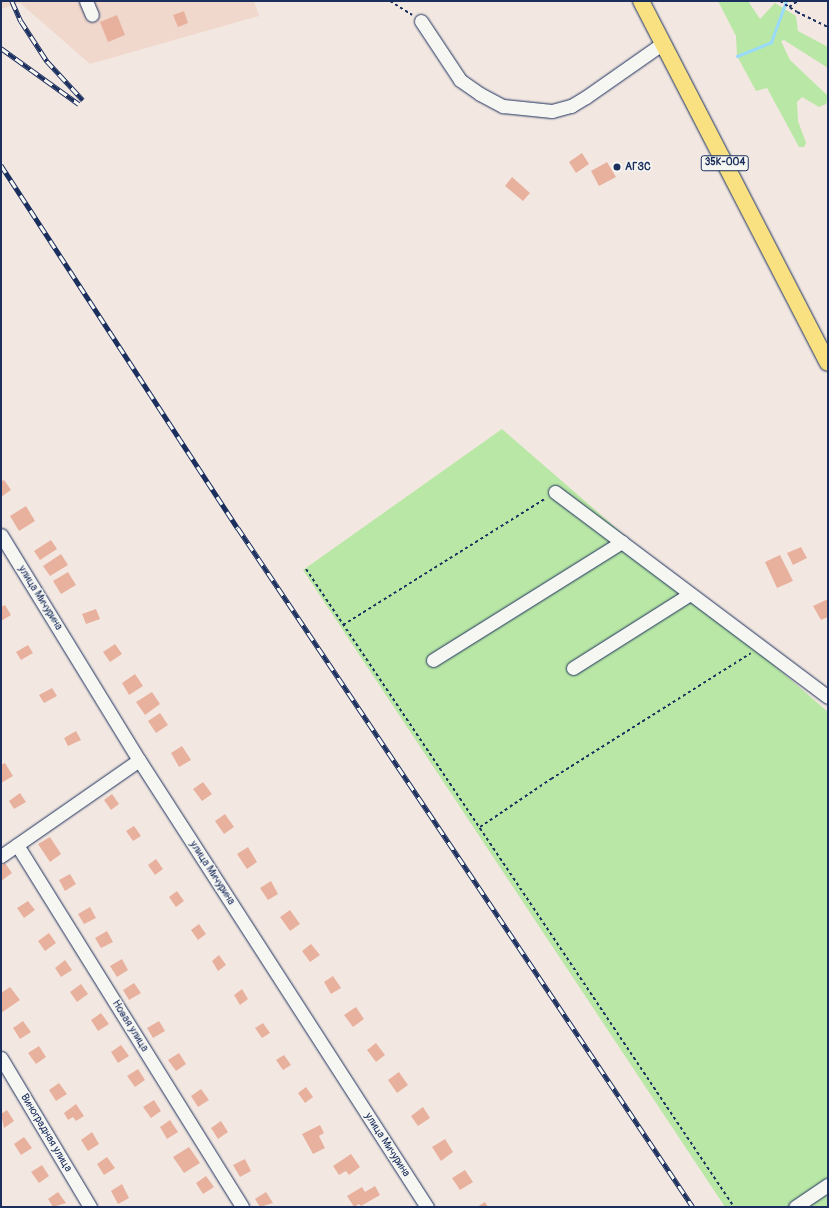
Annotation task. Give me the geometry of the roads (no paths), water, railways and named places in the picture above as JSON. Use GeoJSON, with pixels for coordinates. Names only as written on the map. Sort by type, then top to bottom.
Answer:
{"type":"FeatureCollection","features":[{"type":"Feature","properties":{"kind":"main road","name":"35К-004"},"geometry":{"type":"LineString","coordinates":[[641,1],[828,363]]}},
{"type":"Feature","properties":{"kind":"street"},"geometry":{"type":"LineString","coordinates":[[86,1],[92,15]]}},
{"type":"Feature","properties":{"kind":"street"},"geometry":{"type":"LineString","coordinates":[[421,21],[460,80],[480,94],[502,106],[552,111],[571,106],[586,97],[663,43]]}},
{"type":"Feature","properties":{"kind":"street"},"geometry":{"type":"LineString","coordinates":[[555,492],[828,697]]}},
{"type":"Feature","properties":{"kind":"street","name":"улица Мичурина"},"geometry":{"type":"LineString","coordinates":[[1,535],[139,760],[427,1207]]}},
{"type":"Feature","properties":{"kind":"street"},"geometry":{"type":"LineString","coordinates":[[433,660],[622,542]]}},
{"type":"Feature","properties":{"kind":"street"},"geometry":{"type":"LineString","coordinates":[[573,668],[690,594]]}},
{"type":"Feature","properties":{"kind":"street"},"geometry":{"type":"LineString","coordinates":[[1,856],[139,760]]}},
{"type":"Feature","properties":{"kind":"street","name":"Новая улица"},"geometry":{"type":"LineString","coordinates":[[17,845],[242,1207]]}},
{"type":"Feature","properties":{"kind":"street","name":"Виноградная улица"},"geometry":{"type":"LineString","coordinates":[[1,1058],[90,1207]]}},
{"type":"Feature","properties":{"kind":"street"},"geometry":{"type":"LineString","coordinates":[[795,1207],[828,1185]]}},
{"type":"Feature","properties":{"kind":"waterway"},"geometry":{"type":"LineString","coordinates":[[737,56],[771,42],[786,1]]}},
{"type":"Feature","properties":{"kind":"railway"},"geometry":{"type":"LineString","coordinates":[[12,1],[21,21],[47,61],[83,100]]}},
{"type":"Feature","properties":{"kind":"railway"},"geometry":{"type":"LineString","coordinates":[[1,48],[79,104]]}},
{"type":"Feature","properties":{"kind":"railway"},"geometry":{"type":"LineString","coordinates":[[1,165],[238,528],[693,1207]]}},
{"type":"Feature","properties":{"kind":"place","name":"АГЗС"},"geometry":{"type":"Point","coordinates":[617,167]}}]}
